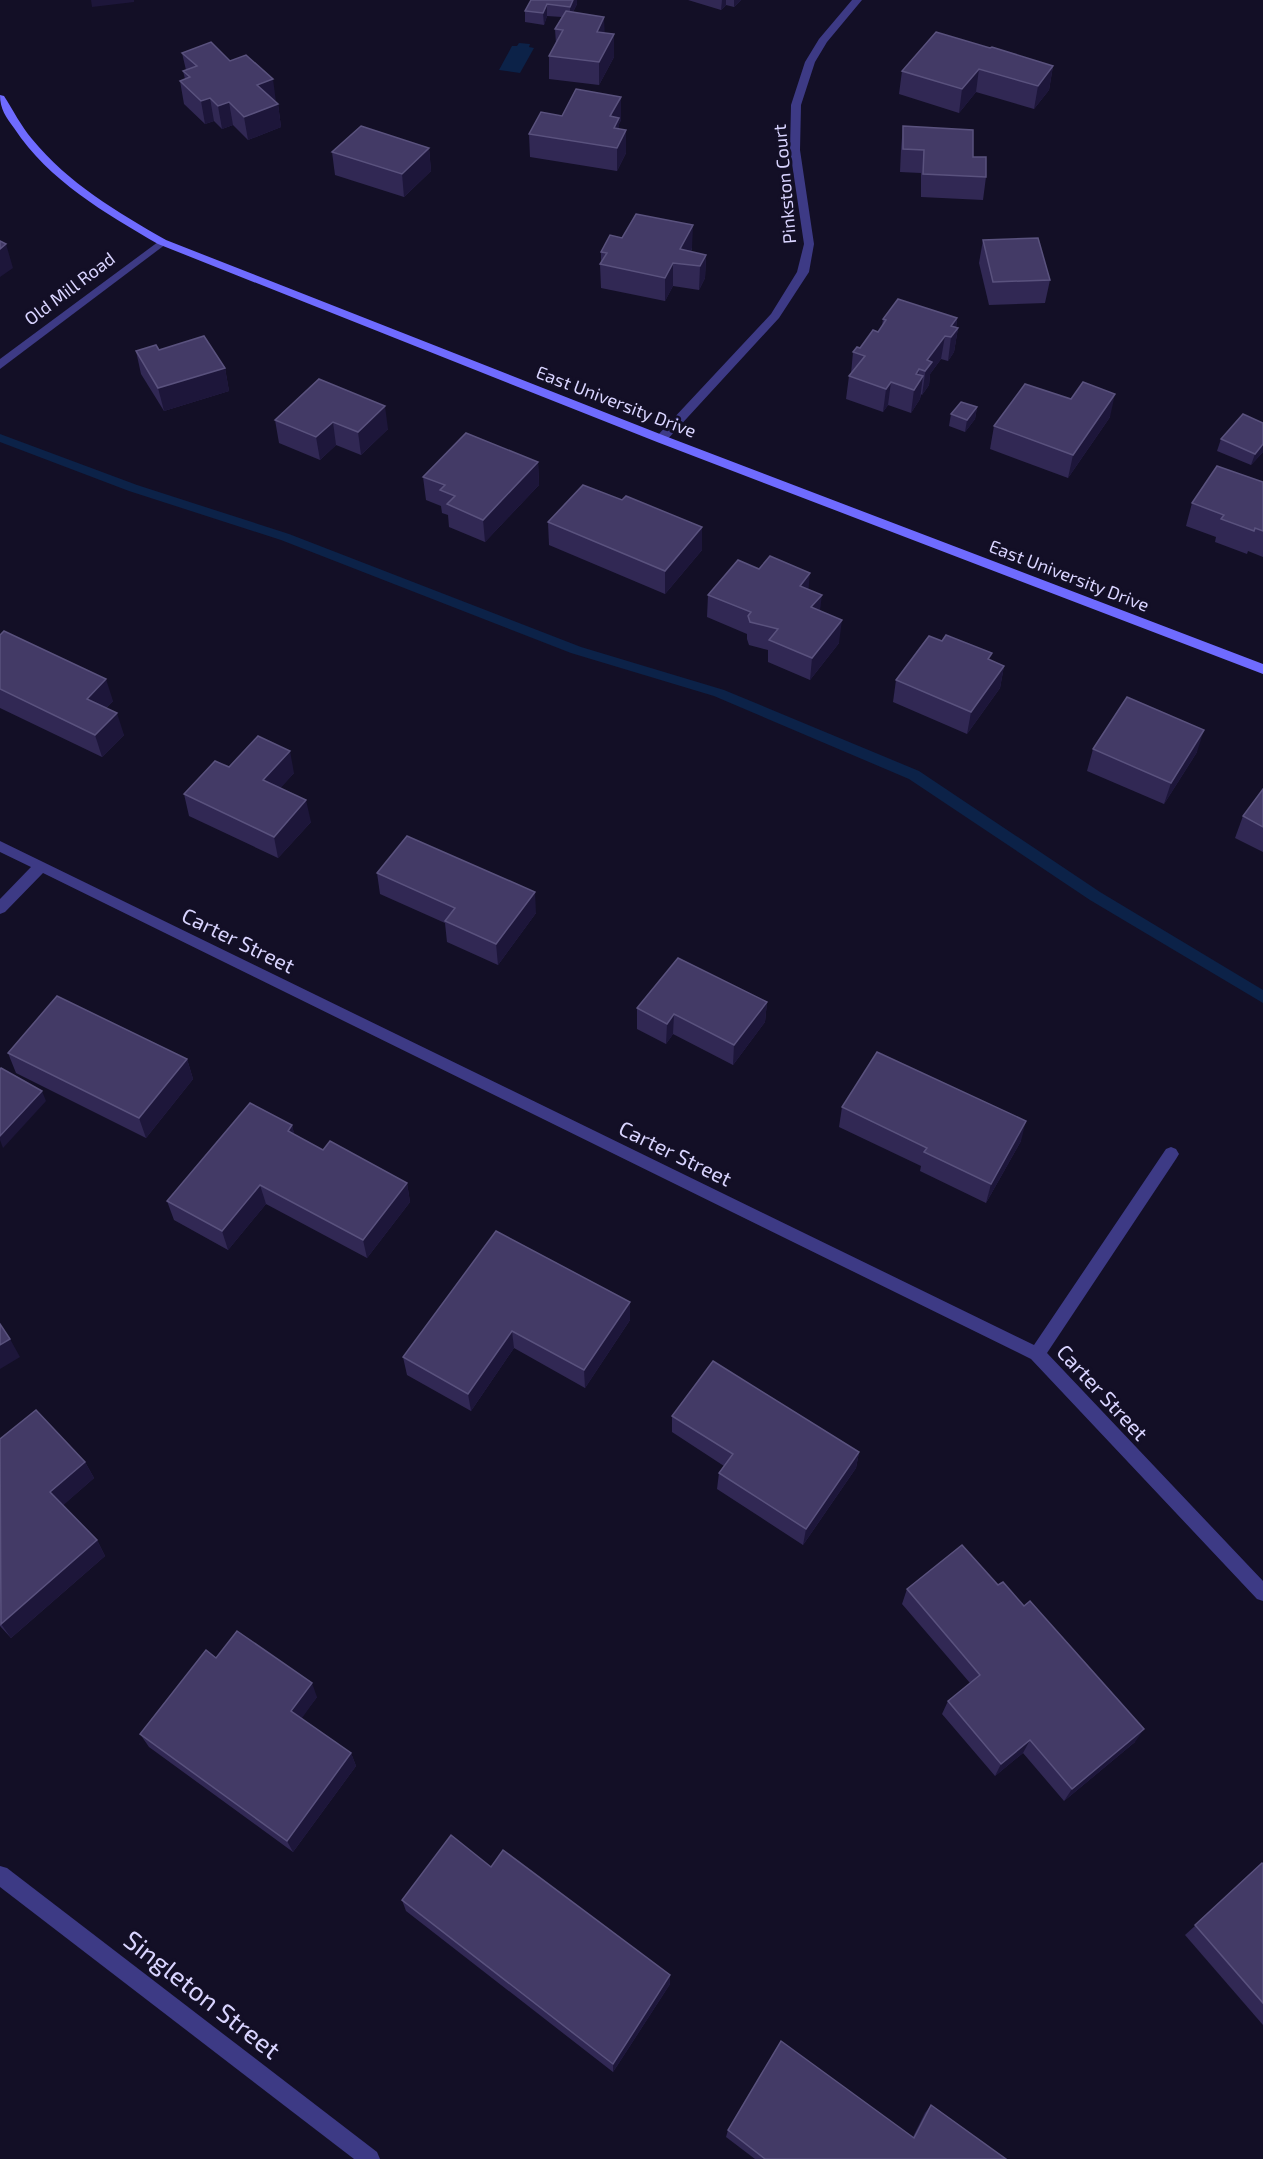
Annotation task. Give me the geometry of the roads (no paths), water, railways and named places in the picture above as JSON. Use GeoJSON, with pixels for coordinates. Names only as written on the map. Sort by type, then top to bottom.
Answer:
{"type":"FeatureCollection","features":[{"type":"Feature","properties":{"kind":"main road","name":"East University Drive"},"geometry":{"type":"LineString","coordinates":[[0,98],[29,142],[68,180],[115,215],[162,242],[661,439],[1263,669]]}},
{"type":"Feature","properties":{"kind":"street","name":"Pinkston Court"},"geometry":{"type":"LineString","coordinates":[[661,439],[775,316],[803,272],[809,244],[795,150],[796,105],[810,62],[823,41],[857,0]]}},
{"type":"Feature","properties":{"kind":"street","name":"Old Mill Road"},"geometry":{"type":"LineString","coordinates":[[0,366],[162,242]]}},
{"type":"Feature","properties":{"kind":"street","name":"Carter Street"},"geometry":{"type":"LineString","coordinates":[[0,846],[1037,1354],[1263,1593]]}},
{"type":"Feature","properties":{"kind":"street"},"geometry":{"type":"LineString","coordinates":[[0,908],[40,867]]}},
{"type":"Feature","properties":{"kind":"street"},"geometry":{"type":"LineString","coordinates":[[1037,1354],[1171,1154]]}},
{"type":"Feature","properties":{"kind":"street","name":"Singleton Street"},"geometry":{"type":"LineString","coordinates":[[0,1875],[370,2159]]}},
{"type":"Feature","properties":{"kind":"water"},"geometry":{"type":"Polygon","coordinates":[[[519,43],[530,44],[529,47],[534,48],[520,73],[499,70],[512,46],[517,46],[519,43]]]}},
{"type":"Feature","properties":{"kind":"waterway"},"geometry":{"type":"LineString","coordinates":[[0,438],[133,488],[285,537],[576,650],[719,693],[914,775],[1095,896],[1263,997]]}}]}
